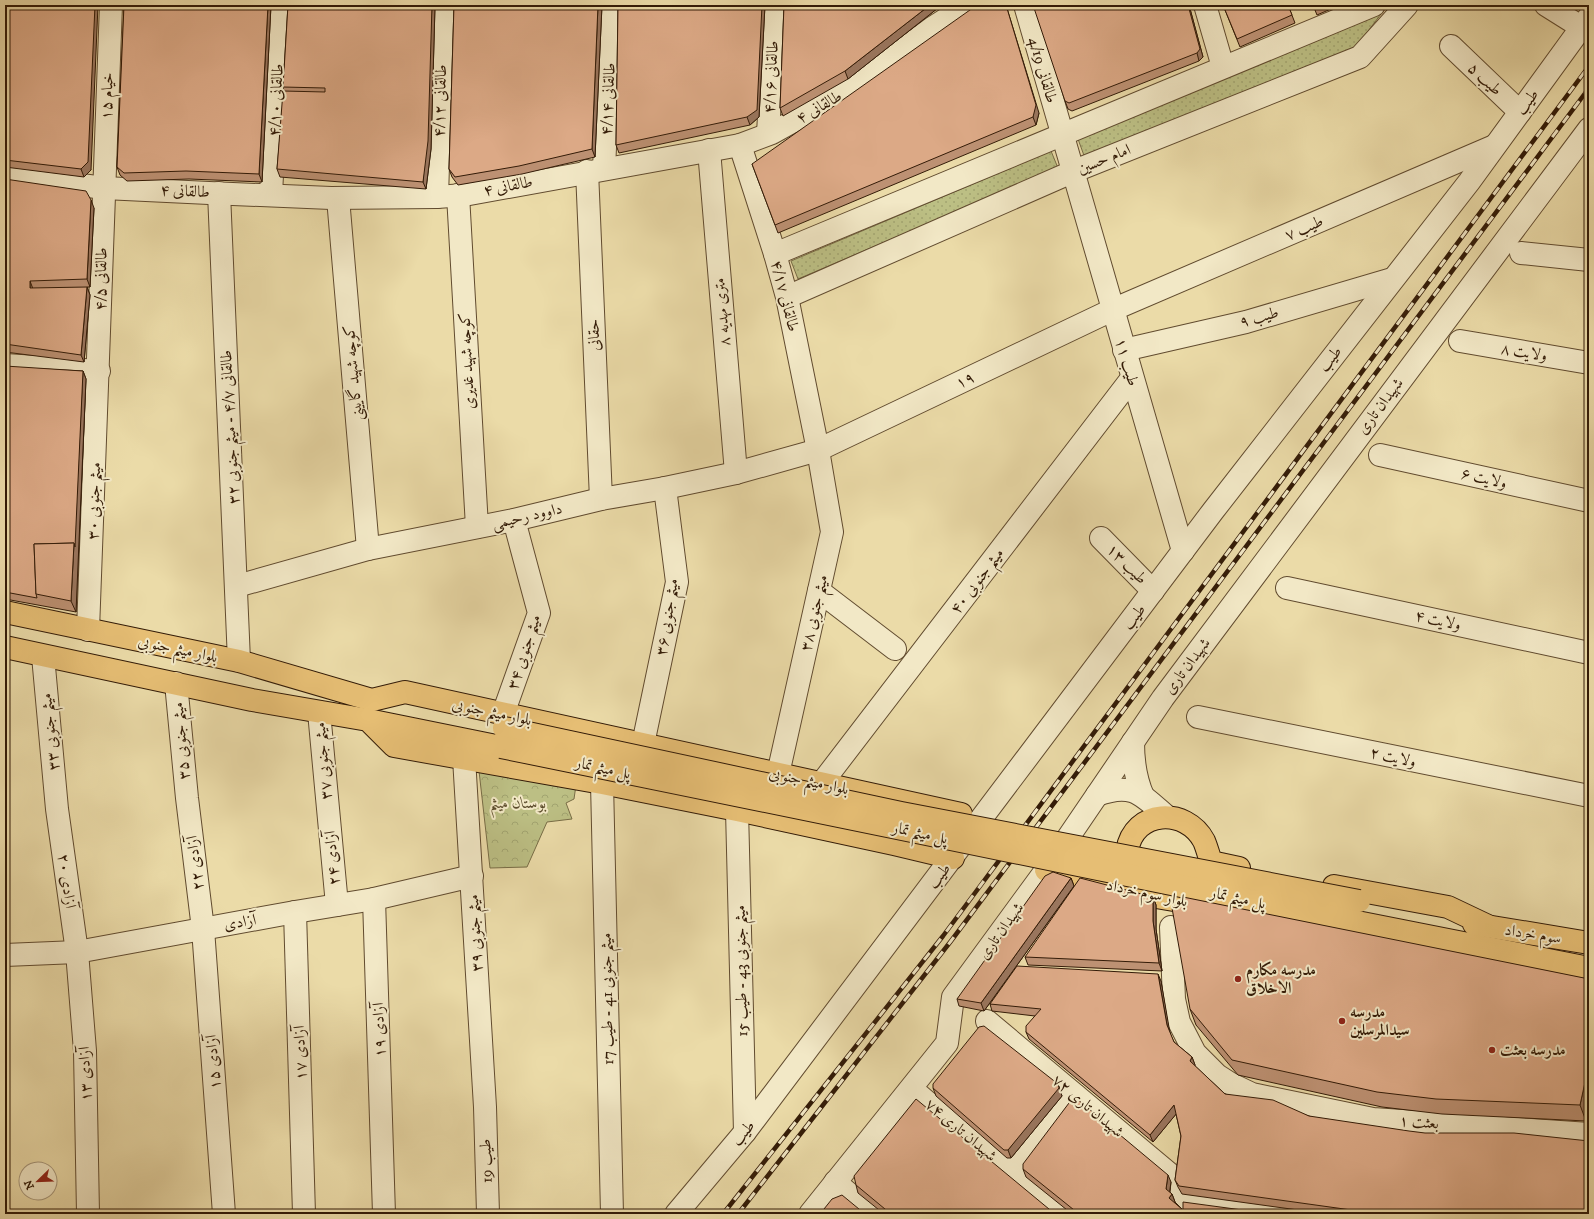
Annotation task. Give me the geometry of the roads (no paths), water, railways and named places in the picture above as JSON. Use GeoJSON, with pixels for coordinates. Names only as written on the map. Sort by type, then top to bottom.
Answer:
{"type":"FeatureCollection","features":[{"type":"Feature","properties":{"kind":"main road","name":"بلوار میثم جنوبی"},"geometry":{"type":"LineString","coordinates":[[5,612],[239,661],[370,710],[394,746],[602,783],[737,810],[953,858]]}},
{"type":"Feature","properties":{"kind":"main road","name":"بلوار میثم جنوبی"},"geometry":{"type":"LineString","coordinates":[[5,647],[319,712],[370,710],[405,692],[503,730],[643,744],[982,819]]}},
{"type":"Feature","properties":{"kind":"main road","name":"پل میثم تمار"},"geometry":{"type":"LineString","coordinates":[[370,710],[503,730],[1358,912],[1479,947]]}},
{"type":"Feature","properties":{"kind":"main road"},"geometry":{"type":"LineString","coordinates":[[894,844],[906,841],[914,832],[917,821],[914,809],[905,802]]}},
{"type":"Feature","properties":{"kind":"main road"},"geometry":{"type":"LineString","coordinates":[[1156,896],[1133,878],[1126,861],[1128,846],[1138,827],[1151,818],[1172,817],[1194,828],[1204,842],[1211,862],[1448,907],[1482,925]]}},
{"type":"Feature","properties":{"kind":"main road","name":"بلوار سوم خرداد"},"geometry":{"type":"LineString","coordinates":[[1046,870],[1156,896],[1444,952],[1479,947],[1589,968]]}},
{"type":"Feature","properties":{"kind":"main road","name":"پل میثم تمار"},"geometry":{"type":"LineString","coordinates":[[1358,912],[1482,925]]}},
{"type":"Feature","properties":{"kind":"main road","name":"سوم خرداد"},"geometry":{"type":"LineString","coordinates":[[1482,925],[1589,943]]}},
{"type":"Feature","properties":{"kind":"street","name":"خیام ۱۵"},"geometry":{"type":"LineString","coordinates":[[104,188],[111,5]]}},
{"type":"Feature","properties":{"kind":"street","name":"طالقانی ۴/۱۰"},"geometry":{"type":"LineString","coordinates":[[271,194],[281,5]]}},
{"type":"Feature","properties":{"kind":"street","name":"طالقانی ۴/۱۲"},"geometry":{"type":"LineString","coordinates":[[443,5],[447,196]]}},
{"type":"Feature","properties":{"kind":"street","name":"طالقانی ۴/۱۴"},"geometry":{"type":"LineString","coordinates":[[596,170],[611,29],[612,5]]}},
{"type":"Feature","properties":{"kind":"street","name":"طالقانی ۴"},"geometry":{"type":"LineString","coordinates":[[5,175],[104,188],[338,198],[447,196],[740,145],[768,134],[846,92],[932,28],[968,5]]}},
{"type":"Feature","properties":{"kind":"street","name":"طالقانی 4/19"},"geometry":{"type":"LineString","coordinates":[[1025,5],[1072,172]]}},
{"type":"Feature","properties":{"kind":"street"},"geometry":{"type":"LineString","coordinates":[[1205,5],[1223,67]]}},
{"type":"Feature","properties":{"kind":"street"},"geometry":{"type":"LineString","coordinates":[[775,254],[1374,5]]}},
{"type":"Feature","properties":{"kind":"street","name":"امام حسین"},"geometry":{"type":"LineString","coordinates":[[787,297],[1072,172],[1360,57],[1407,5]]}},
{"type":"Feature","properties":{"kind":"street"},"geometry":{"type":"LineString","coordinates":[[1546,5],[1585,22]]}},
{"type":"Feature","properties":{"kind":"street","name":"طالقانی ۴/۱۶"},"geometry":{"type":"LineString","coordinates":[[768,134],[774,12]]}},
{"type":"Feature","properties":{"kind":"street","name":"طیب"},"geometry":{"type":"LineString","coordinates":[[676,1214],[744,1132],[953,858],[1183,551],[1496,145],[1585,22]]}},
{"type":"Feature","properties":{"kind":"street","name":"طیب ۵"},"geometry":{"type":"LineString","coordinates":[[1451,46],[1520,112]]}},
{"type":"Feature","properties":{"kind":"street","name":"شهیدان تاری"},"geometry":{"type":"LineString","coordinates":[[810,1214],[912,1089],[947,1043],[953,997],[1046,870],[1163,698],[1589,129]]}},
{"type":"Feature","properties":{"kind":"street","name":"طالقانی ۴/۱۷"},"geometry":{"type":"LineString","coordinates":[[740,145],[775,254],[787,297],[818,450]]}},
{"type":"Feature","properties":{"kind":"street","name":"طیب ۷"},"geometry":{"type":"LineString","coordinates":[[1112,310],[1496,145]]}},
{"type":"Feature","properties":{"kind":"street","name":"۸ متری مهدیه"},"geometry":{"type":"LineString","coordinates":[[709,150],[736,473]]}},
{"type":"Feature","properties":{"kind":"street","name":"حقانی"},"geometry":{"type":"LineString","coordinates":[[596,170],[601,499]]}},
{"type":"Feature","properties":{"kind":"street","name":"طیب ۱۱"},"geometry":{"type":"LineString","coordinates":[[1072,172],[1183,551]]}},
{"type":"Feature","properties":{"kind":"street","name":"طالقانی ۴/۵"},"geometry":{"type":"LineString","coordinates":[[99,371],[104,188]]}},
{"type":"Feature","properties":{"kind":"street","name":"طالقانی ۴/۷ - میثم جنوبی ۳۲"},"geometry":{"type":"LineString","coordinates":[[219,193],[237,586],[239,661]]}},
{"type":"Feature","properties":{"kind":"street","name":"کوچه شهید غدیری"},"geometry":{"type":"LineString","coordinates":[[447,196],[477,527]]}},
{"type":"Feature","properties":{"kind":"street","name":"کوچه شهید گایینی"},"geometry":{"type":"LineString","coordinates":[[338,198],[368,549]]}},
{"type":"Feature","properties":{"kind":"street"},"geometry":{"type":"LineString","coordinates":[[1521,253],[1589,260]]}},
{"type":"Feature","properties":{"kind":"street","name":"طیب ۹"},"geometry":{"type":"LineString","coordinates":[[1124,350],[1246,322],[1392,280]]}},
{"type":"Feature","properties":{"kind":"street","name":"۱۹"},"geometry":{"type":"LineString","coordinates":[[818,450],[1112,310]]}},
{"type":"Feature","properties":{"kind":"street","name":"ولایت ۸"},"geometry":{"type":"LineString","coordinates":[[1460,341],[1589,363]]}},
{"type":"Feature","properties":{"kind":"street"},"geometry":{"type":"LineString","coordinates":[[5,365],[99,371]]}},
{"type":"Feature","properties":{"kind":"street","name":"میثم جنوبی ۳۰"},"geometry":{"type":"LineString","coordinates":[[88,630],[99,371]]}},
{"type":"Feature","properties":{"kind":"street","name":"میثم جنوبی ۴۰"},"geometry":{"type":"LineString","coordinates":[[821,784],[1132,378]]}},
{"type":"Feature","properties":{"kind":"street","name":"داوود رحیمی"},"geometry":{"type":"LineString","coordinates":[[237,586],[368,549],[514,520],[601,499],[665,488],[736,473],[818,450]]}},
{"type":"Feature","properties":{"kind":"street","name":"میثم جنوبی ۳۸"},"geometry":{"type":"LineString","coordinates":[[778,774],[832,532],[818,450]]}},
{"type":"Feature","properties":{"kind":"street","name":"ولایت ۶"},"geometry":{"type":"LineString","coordinates":[[1380,455],[1589,501]]}},
{"type":"Feature","properties":{"kind":"street","name":"میثم جنوبی ۳۶"},"geometry":{"type":"LineString","coordinates":[[643,744],[676,582],[665,488]]}},
{"type":"Feature","properties":{"kind":"street","name":"میثم جنوبی ۳۴"},"geometry":{"type":"LineString","coordinates":[[503,730],[539,613],[514,520]]}},
{"type":"Feature","properties":{"kind":"street","name":"طیب ۱۳"},"geometry":{"type":"LineString","coordinates":[[1101,538],[1154,591]]}},
{"type":"Feature","properties":{"kind":"street","name":"ولایت ۴"},"geometry":{"type":"LineString","coordinates":[[1287,588],[1589,652]]}},
{"type":"Feature","properties":{"kind":"street"},"geometry":{"type":"LineString","coordinates":[[819,590],[895,649]]}},
{"type":"Feature","properties":{"kind":"street","name":"میثم جنوبی ۳۳"},"geometry":{"type":"LineString","coordinates":[[43,656],[57,809]]}},
{"type":"Feature","properties":{"kind":"street","name":"میثم جنوبی ۳۵"},"geometry":{"type":"LineString","coordinates":[[176,683],[187,798]]}},
{"type":"Feature","properties":{"kind":"street","name":"میثم جنوبی ۳۷"},"geometry":{"type":"LineString","coordinates":[[319,712],[328,810]]}},
{"type":"Feature","properties":{"kind":"street","name":"ولایت ۲"},"geometry":{"type":"LineString","coordinates":[[1198,717],[1589,796]]}},
{"type":"Feature","properties":{"kind":"street"},"geometry":{"type":"LineString","coordinates":[[1133,742],[1134,768],[1137,783],[1143,796]]}},
{"type":"Feature","properties":{"kind":"street","name":"میثم جنوبی ۳۹"},"geometry":{"type":"LineString","coordinates":[[464,758],[485,1107]]}},
{"type":"Feature","properties":{"kind":"street","name":"میثم جنوبی 41 - طیب 17"},"geometry":{"type":"LineString","coordinates":[[602,783],[612,1214]]}},
{"type":"Feature","properties":{"kind":"street"},"geometry":{"type":"LineString","coordinates":[[1097,795],[1110,790],[1127,789],[1143,796],[1172,817]]}},
{"type":"Feature","properties":{"kind":"street","name":"آزادی ۲۲"},"geometry":{"type":"LineString","coordinates":[[187,798],[202,929]]}},
{"type":"Feature","properties":{"kind":"street","name":"آزادی ۲۰"},"geometry":{"type":"LineString","coordinates":[[57,809],[77,952]]}},
{"type":"Feature","properties":{"kind":"street","name":"آزادی ۲۴"},"geometry":{"type":"LineString","coordinates":[[328,810],[337,905]]}},
{"type":"Feature","properties":{"kind":"street","name":"میثم جنوبی 43 - طیب 15"},"geometry":{"type":"LineString","coordinates":[[737,810],[744,1132]]}},
{"type":"Feature","properties":{"kind":"street","name":"آزادی"},"geometry":{"type":"LineString","coordinates":[[5,955],[77,952],[374,899],[472,876]]}},
{"type":"Feature","properties":{"kind":"street","name":"آزادی ۱۹"},"geometry":{"type":"LineString","coordinates":[[374,899],[384,1161],[384,1214]]}},
{"type":"Feature","properties":{"kind":"street","name":"آزادی ۱۷"},"geometry":{"type":"LineString","coordinates":[[295,912],[304,1204]]}},
{"type":"Feature","properties":{"kind":"street","name":"بعثت ۱"},"geometry":{"type":"LineString","coordinates":[[1171,927],[1174,999],[1179,1022],[1186,1038],[1195,1053],[1217,1075],[1252,1094],[1373,1119],[1589,1134]]}},
{"type":"Feature","properties":{"kind":"street","name":"آزادی ۱۵"},"geometry":{"type":"LineString","coordinates":[[202,929],[224,1205]]}},
{"type":"Feature","properties":{"kind":"street","name":"آزادی ۱۳"},"geometry":{"type":"LineString","coordinates":[[77,952],[85,1051],[88,1205]]}},
{"type":"Feature","properties":{"kind":"street"},"geometry":{"type":"LineString","coordinates":[[1151,974],[1174,975]]}},
{"type":"Feature","properties":{"kind":"street","name":"شهیدان تاری ۷۲"},"geometry":{"type":"LineString","coordinates":[[987,1021],[1172,1176],[1179,1198],[1283,1214]]}},
{"type":"Feature","properties":{"kind":"street","name":"شهیدان تاری ۷۴"},"geometry":{"type":"LineString","coordinates":[[912,1089],[1011,1172],[1058,1214]]}},
{"type":"Feature","properties":{"kind":"street"},"geometry":{"type":"LineString","coordinates":[[1011,1172],[1075,1095]]}},
{"type":"Feature","properties":{"kind":"street","name":"طیب 19"},"geometry":{"type":"LineString","coordinates":[[485,1107],[488,1214]]}},
{"type":"Feature","properties":{"kind":"street"},"geometry":{"type":"LineString","coordinates":[[835,1182],[873,1214]]}},
{"type":"Feature","properties":{"kind":"railway"},"geometry":{"type":"LineString","coordinates":[[723,1214],[943,936],[1589,66]]}},
{"type":"Feature","properties":{"kind":"railway"},"geometry":{"type":"LineString","coordinates":[[738,1214],[951,941],[1589,88]]}},
{"type":"Feature","properties":{"kind":"place","name":"مدرسه مکارم الاخلاق"},"geometry":{"type":"Point","coordinates":[1238,979]}},
{"type":"Feature","properties":{"kind":"place","name":"مدرسه سیدالمرسلین"},"geometry":{"type":"Point","coordinates":[1342,1021]}},
{"type":"Feature","properties":{"kind":"place","name":"مدرسه بعثت"},"geometry":{"type":"Point","coordinates":[1492,1050]}},
{"type":"Feature","properties":{"kind":"park label","name":"بوستان میثم"},"geometry":{"type":"Point","coordinates":[518,803]}}]}
